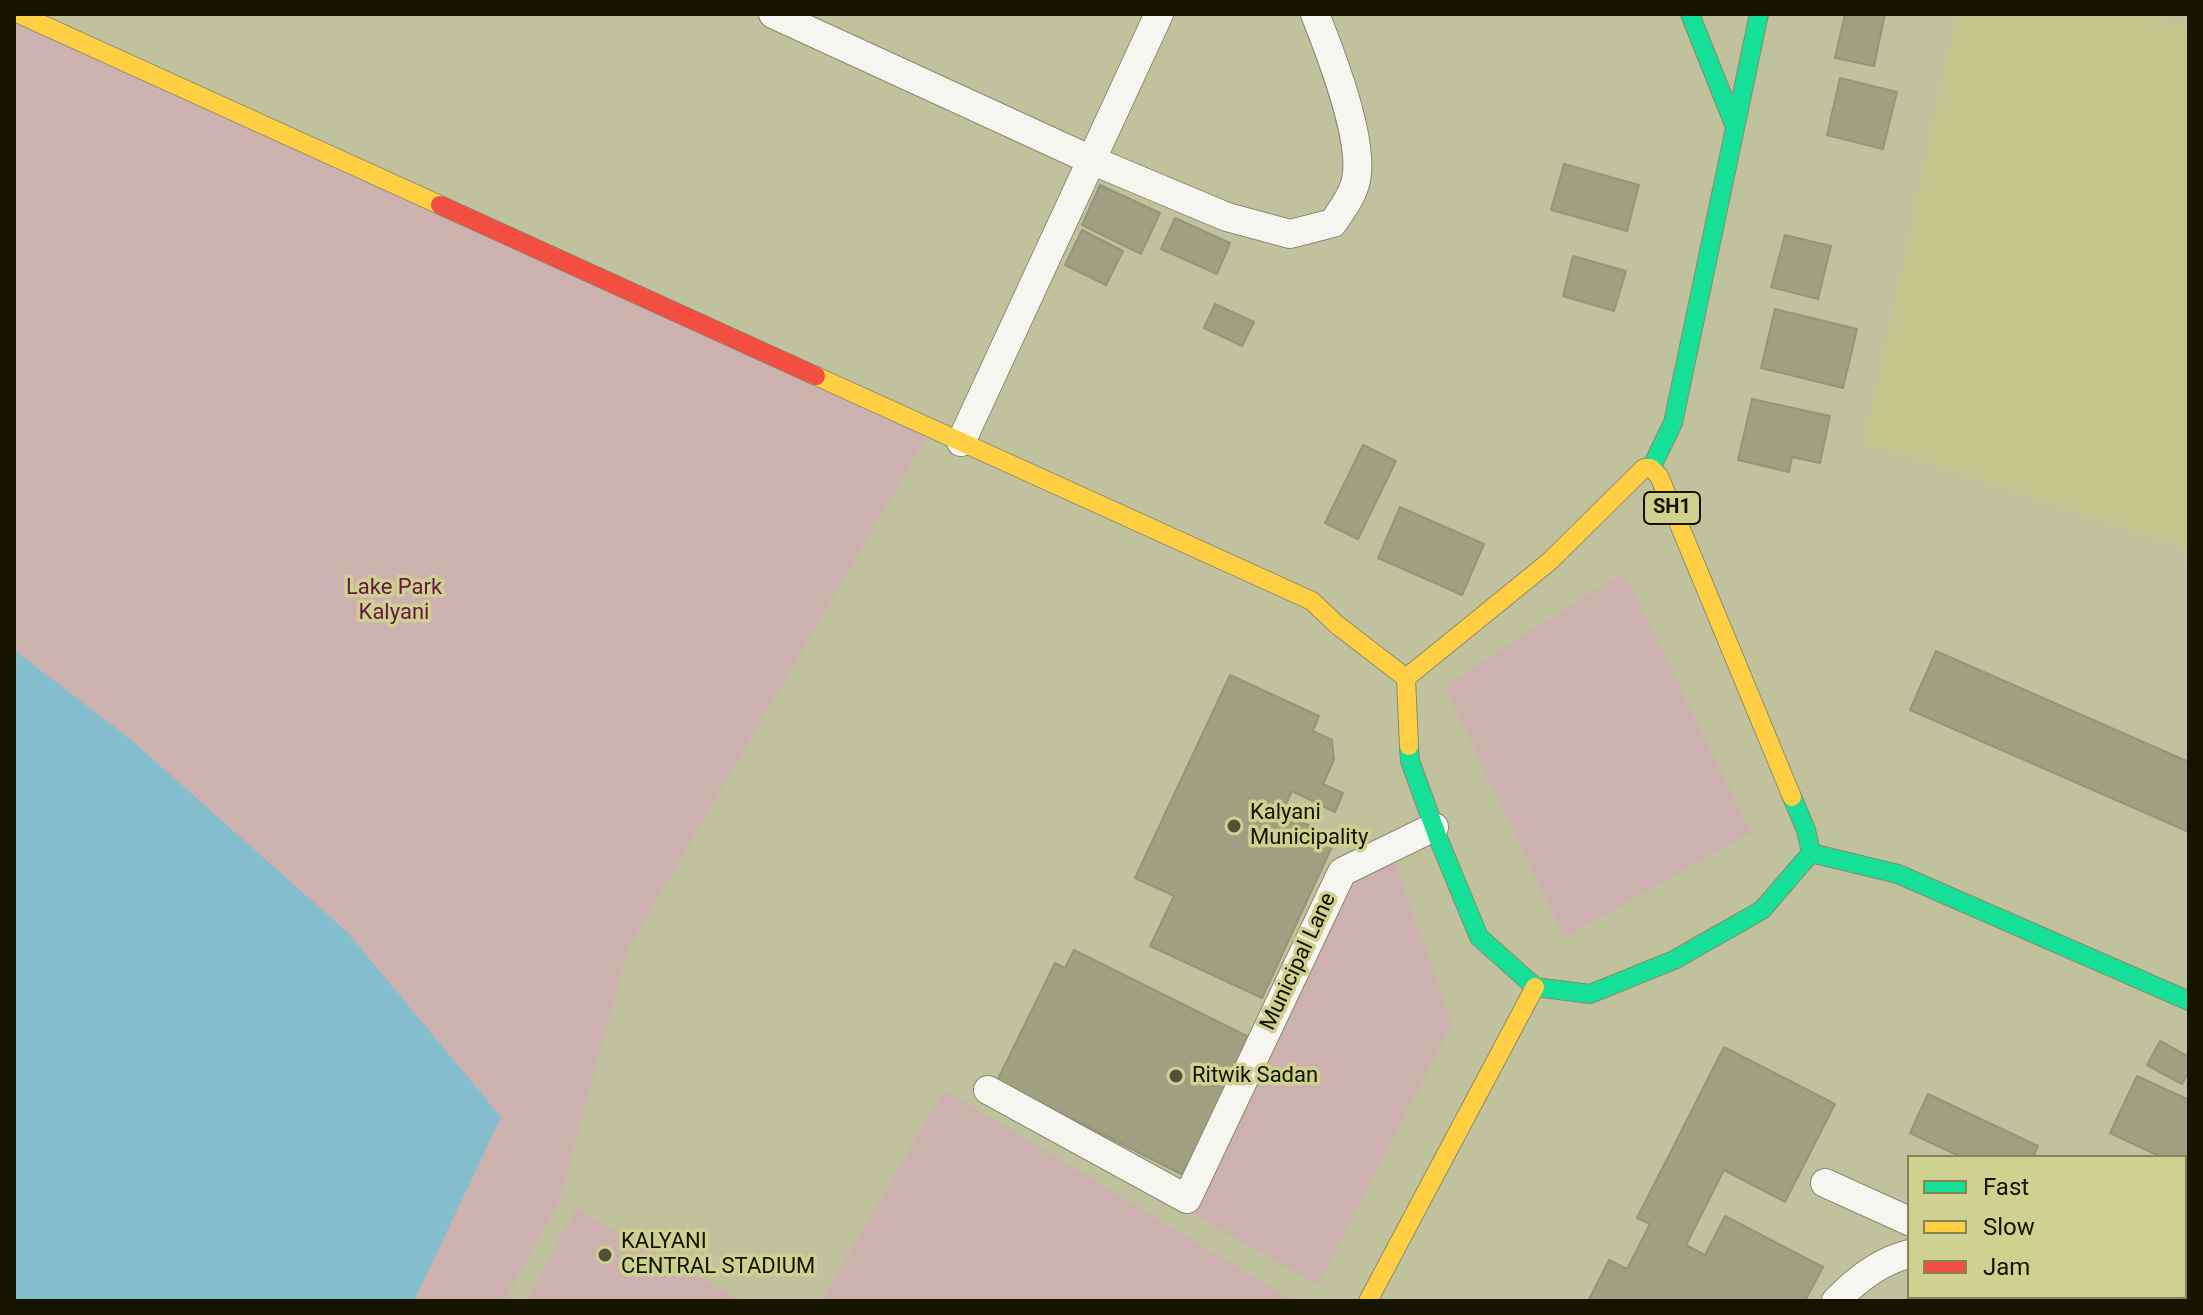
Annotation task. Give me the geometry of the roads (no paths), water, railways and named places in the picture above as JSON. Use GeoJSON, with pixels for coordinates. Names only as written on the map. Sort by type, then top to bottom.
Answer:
{"type":"FeatureCollection","features":[{"type":"Feature","properties":{"kind":"main road"},"geometry":{"type":"LineString","coordinates":[[1690,14],[1735,127]]}},
{"type":"Feature","properties":{"kind":"main road","name":"SH1"},"geometry":{"type":"LineString","coordinates":[[1651,468],[1673,423],[1759,14]]}},
{"type":"Feature","properties":{"kind":"main road"},"geometry":{"type":"LineString","coordinates":[[28,16],[1312,601],[1336,624],[1406,678],[1410,761],[1479,937],[1535,987],[1590,994],[1674,960],[1762,910],[1811,853],[1898,874],[2189,1001]]}},
{"type":"Feature","properties":{"kind":"main road","name":"SH1"},"geometry":{"type":"LineString","coordinates":[[1406,678],[1550,561],[1633,476],[1644,468],[1651,468],[1659,476],[1801,816],[1811,853]]}},
{"type":"Feature","properties":{"kind":"main road"},"geometry":{"type":"LineString","coordinates":[[1368,1301],[1535,987]]}},
{"type":"Feature","properties":{"kind":"street"},"geometry":{"type":"LineString","coordinates":[[773,14],[1091,160],[1227,217],[1290,234],[1333,223],[1356,182],[1355,149],[1343,91],[1315,14]]}},
{"type":"Feature","properties":{"kind":"street"},"geometry":{"type":"LineString","coordinates":[[961,442],[1159,14]]}},
{"type":"Feature","properties":{"kind":"street","name":"Municipal Lane"},"geometry":{"type":"LineString","coordinates":[[988,1090],[1187,1199],[1342,872],[1434,827]]}},
{"type":"Feature","properties":{"kind":"street"},"geometry":{"type":"LineString","coordinates":[[1825,1183],[1907,1220]]}},
{"type":"Feature","properties":{"kind":"street"},"geometry":{"type":"LineString","coordinates":[[1836,1301],[1870,1271],[1907,1254]]}},
{"type":"Feature","properties":{"kind":"water"},"geometry":{"type":"Polygon","coordinates":[[[14,650],[130,739],[347,932],[501,1117],[414,1301],[14,1301],[14,650]]]}},
{"type":"Feature","properties":{"kind":"place","name":"Kalyani Municipality"},"geometry":{"type":"Point","coordinates":[1234,826]}},
{"type":"Feature","properties":{"kind":"place","name":"Ritwik Sadan"},"geometry":{"type":"Point","coordinates":[1176,1076]}},
{"type":"Feature","properties":{"kind":"place","name":"KALYANI CENTRAL STADIUM"},"geometry":{"type":"Point","coordinates":[605,1255]}},
{"type":"Feature","properties":{"kind":"park label","name":"Lake Park Kalyani"},"geometry":{"type":"Point","coordinates":[394,600]}}]}
